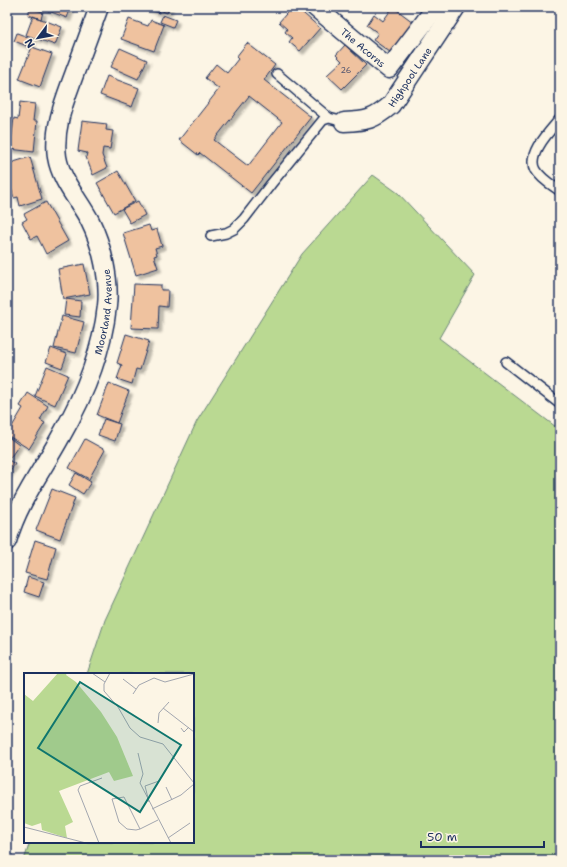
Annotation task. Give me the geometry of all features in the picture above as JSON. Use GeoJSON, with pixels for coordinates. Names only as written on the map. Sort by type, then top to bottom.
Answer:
{"type":"FeatureCollection","features":[{"type":"Feature","properties":{"kind":"street","name":"Moorland Avenue"},"geometry":{"type":"LineString","coordinates":[[7,541],[27,493],[61,436],[88,382],[100,348],[105,324],[107,297],[103,256],[91,222],[62,175],[57,158],[56,140],[59,116],[99,7]]}},
{"type":"Feature","properties":{"kind":"street","name":"The Acorns"},"geometry":{"type":"LineString","coordinates":[[315,7],[389,69],[436,7]]}},
{"type":"Feature","properties":{"kind":"street","name":"Highpool Lane"},"geometry":{"type":"LineString","coordinates":[[336,120],[363,121],[378,116],[391,105],[456,7]]}},
{"type":"Feature","properties":{"kind":"street"},"geometry":{"type":"LineString","coordinates":[[389,69],[405,83]]}},
{"type":"Feature","properties":{"kind":"lane"},"geometry":{"type":"LineString","coordinates":[[277,74],[336,120]]}},
{"type":"Feature","properties":{"kind":"lane"},"geometry":{"type":"LineString","coordinates":[[560,119],[547,134],[537,150],[534,160],[536,170],[545,180],[560,191]]}},
{"type":"Feature","properties":{"kind":"lane"},"geometry":{"type":"LineString","coordinates":[[211,236],[226,233],[234,229],[244,219],[323,120],[336,120]]}},
{"type":"Feature","properties":{"kind":"lane"},"geometry":{"type":"LineString","coordinates":[[506,362],[560,404]]}},
{"type":"Feature","properties":{"kind":"green space"},"geometry":{"type":"Polygon","coordinates":[[[373,175],[398,193],[475,275],[439,338],[560,430],[560,860],[24,860],[30,843],[194,843],[194,673],[87,673],[105,620],[197,421],[302,254],[373,175]]]}},
{"type":"Feature","properties":{"kind":"building"},"geometry":{"type":"Polygon","coordinates":[[[38,7],[71,7],[67,18],[38,7]]]}},
{"type":"Feature","properties":{"kind":"building"},"geometry":{"type":"Polygon","coordinates":[[[143,7],[170,7],[167,13],[160,10],[159,13],[143,7]]]}},
{"type":"Feature","properties":{"kind":"building"},"geometry":{"type":"Polygon","coordinates":[[[292,7],[296,7],[320,28],[300,51],[289,42],[292,38],[285,32],[287,29],[279,22],[292,7]]]}},
{"type":"Feature","properties":{"kind":"building"},"geometry":{"type":"Polygon","coordinates":[[[393,7],[413,22],[390,52],[373,40],[378,33],[367,25],[374,14],[383,21],[393,7]]]}},
{"type":"Feature","properties":{"kind":"building"},"geometry":{"type":"Polygon","coordinates":[[[30,8],[43,12],[41,19],[28,15],[30,8]]]}},
{"type":"Feature","properties":{"kind":"building"},"geometry":{"type":"Polygon","coordinates":[[[163,15],[176,20],[173,27],[160,22],[163,15]]]}},
{"type":"Feature","properties":{"kind":"building"},"geometry":{"type":"Polygon","coordinates":[[[33,16],[62,27],[55,45],[26,35],[33,16]]]}},
{"type":"Feature","properties":{"kind":"building"},"geometry":{"type":"Polygon","coordinates":[[[129,19],[148,26],[151,20],[164,25],[154,51],[121,39],[129,19]]]}},
{"type":"Feature","properties":{"kind":"building"},"geometry":{"type":"Polygon","coordinates":[[[17,33],[33,39],[30,47],[14,41],[17,33]]]}},
{"type":"Feature","properties":{"kind":"building"},"geometry":{"type":"Polygon","coordinates":[[[247,43],[275,65],[264,80],[311,117],[251,193],[200,153],[198,155],[179,140],[219,89],[205,78],[216,64],[227,73],[238,59],[236,57],[247,43]],[[249,96],[214,140],[248,166],[282,122],[249,96]]]}},
{"type":"Feature","properties":{"kind":"building"},"geometry":{"type":"Polygon","coordinates":[[[345,45],[366,65],[342,89],[327,75],[342,61],[336,55],[345,45]]]}},
{"type":"Feature","properties":{"kind":"building"},"geometry":{"type":"Polygon","coordinates":[[[32,47],[52,54],[40,87],[19,79],[32,47]]]}},
{"type":"Feature","properties":{"kind":"building"},"geometry":{"type":"Polygon","coordinates":[[[120,48],[147,60],[138,79],[111,67],[120,48]]]}},
{"type":"Feature","properties":{"kind":"building"},"geometry":{"type":"Polygon","coordinates":[[[107,76],[139,88],[132,107],[100,95],[107,76]]]}},
{"type":"Feature","properties":{"kind":"building"},"geometry":{"type":"Polygon","coordinates":[[[20,102],[35,104],[33,121],[37,121],[34,152],[10,149],[14,118],[18,119],[20,102]]]}},
{"type":"Feature","properties":{"kind":"building"},"geometry":{"type":"Polygon","coordinates":[[[82,121],[107,124],[106,130],[113,131],[110,149],[103,148],[102,155],[107,168],[93,175],[86,157],[87,153],[78,151],[82,121]]]}},
{"type":"Feature","properties":{"kind":"building"},"geometry":{"type":"Polygon","coordinates":[[[30,157],[42,199],[20,206],[18,197],[14,198],[11,188],[7,190],[7,164],[30,157]]]}},
{"type":"Feature","properties":{"kind":"building"},"geometry":{"type":"Polygon","coordinates":[[[118,171],[135,201],[114,213],[97,183],[118,171]]]}},
{"type":"Feature","properties":{"kind":"building"},"geometry":{"type":"Polygon","coordinates":[[[138,201],[145,215],[130,223],[122,209],[138,201]]]}},
{"type":"Feature","properties":{"kind":"building"},"geometry":{"type":"Polygon","coordinates":[[[46,202],[68,241],[46,254],[37,236],[31,239],[22,222],[27,219],[24,214],[46,202]]]}},
{"type":"Feature","properties":{"kind":"building"},"geometry":{"type":"Polygon","coordinates":[[[149,225],[151,231],[157,229],[162,246],[155,248],[157,255],[154,256],[158,268],[136,275],[123,233],[149,225]]]}},
{"type":"Feature","properties":{"kind":"building"},"geometry":{"type":"Polygon","coordinates":[[[84,264],[90,294],[63,299],[58,269],[84,264]]]}},
{"type":"Feature","properties":{"kind":"building"},"geometry":{"type":"Polygon","coordinates":[[[134,284],[161,285],[161,290],[168,290],[167,307],[159,306],[158,329],[131,328],[134,284]]]}},
{"type":"Feature","properties":{"kind":"building"},"geometry":{"type":"Polygon","coordinates":[[[66,299],[81,301],[80,317],[64,315],[66,299]]]}},
{"type":"Feature","properties":{"kind":"building"},"geometry":{"type":"Polygon","coordinates":[[[62,316],[84,322],[76,353],[54,348],[62,316]]]}},
{"type":"Feature","properties":{"kind":"building"},"geometry":{"type":"Polygon","coordinates":[[[126,334],[149,341],[140,370],[136,369],[132,384],[117,379],[122,365],[117,363],[126,334]]]}},
{"type":"Feature","properties":{"kind":"building"},"geometry":{"type":"Polygon","coordinates":[[[51,348],[67,354],[62,368],[46,362],[51,348]]]}},
{"type":"Feature","properties":{"kind":"building"},"geometry":{"type":"Polygon","coordinates":[[[47,366],[68,375],[55,405],[35,396],[47,366]]]}},
{"type":"Feature","properties":{"kind":"building"},"geometry":{"type":"Polygon","coordinates":[[[109,383],[129,391],[117,423],[97,415],[109,383]]]}},
{"type":"Feature","properties":{"kind":"building"},"geometry":{"type":"Polygon","coordinates":[[[28,393],[48,406],[40,420],[45,423],[29,449],[7,435],[23,408],[20,406],[28,393]]]}},
{"type":"Feature","properties":{"kind":"building"},"geometry":{"type":"Polygon","coordinates":[[[104,419],[120,424],[115,441],[98,435],[104,419]]]}},
{"type":"Feature","properties":{"kind":"building"},"geometry":{"type":"Polygon","coordinates":[[[7,436],[19,445],[10,458],[7,456],[7,436]]]}},
{"type":"Feature","properties":{"kind":"building"},"geometry":{"type":"Polygon","coordinates":[[[85,439],[105,450],[89,479],[69,468],[85,439]]]}},
{"type":"Feature","properties":{"kind":"building"},"geometry":{"type":"Polygon","coordinates":[[[7,459],[15,464],[7,476],[7,459]]]}},
{"type":"Feature","properties":{"kind":"building"},"geometry":{"type":"Polygon","coordinates":[[[76,473],[91,482],[83,494],[69,485],[76,473]]]}},
{"type":"Feature","properties":{"kind":"building"},"geometry":{"type":"Polygon","coordinates":[[[52,489],[75,498],[60,539],[36,530],[52,489]]]}},
{"type":"Feature","properties":{"kind":"building"},"geometry":{"type":"Polygon","coordinates":[[[35,540],[56,547],[47,579],[25,573],[35,540]]]}},
{"type":"Feature","properties":{"kind":"building"},"geometry":{"type":"Polygon","coordinates":[[[28,577],[44,582],[39,597],[24,592],[28,577]]]}}]}
